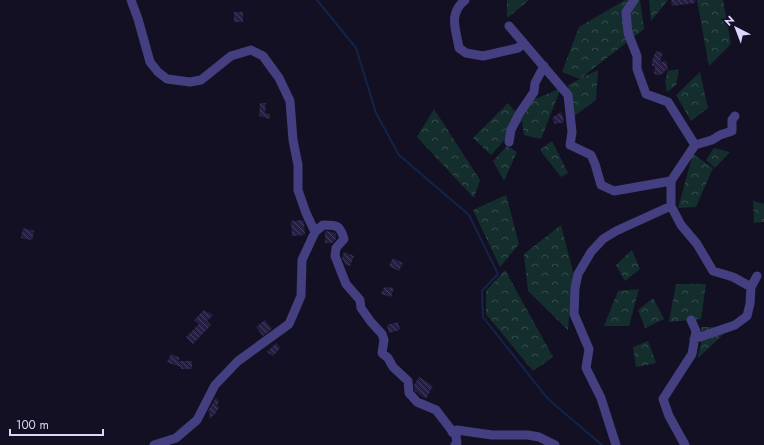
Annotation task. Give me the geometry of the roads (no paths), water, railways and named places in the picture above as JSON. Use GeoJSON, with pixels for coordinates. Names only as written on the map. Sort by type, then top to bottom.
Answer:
{"type":"FeatureCollection","features":[{"type":"Feature","properties":{"kind":"street"},"geometry":{"type":"LineString","coordinates":[[131,0],[150,62],[158,72],[167,79],[190,82],[201,80],[231,56],[251,50],[263,56],[279,78],[290,101],[293,140],[298,164],[298,190],[306,213],[315,232]]}},
{"type":"Feature","properties":{"kind":"street"},"geometry":{"type":"LineString","coordinates":[[465,0],[459,5],[454,16],[459,48],[466,53],[483,56],[518,48],[523,42]]}},
{"type":"Feature","properties":{"kind":"street"},"geometry":{"type":"LineString","coordinates":[[634,0],[626,12],[628,33],[637,56],[637,69],[646,94],[668,102],[695,145]]}},
{"type":"Feature","properties":{"kind":"street"},"geometry":{"type":"LineString","coordinates":[[509,26],[568,95],[572,132],[570,145],[591,155],[596,164],[601,185],[614,190],[671,181]]}},
{"type":"Feature","properties":{"kind":"street"},"geometry":{"type":"LineString","coordinates":[[509,142],[511,130],[519,114],[534,92],[535,83],[544,66]]}},
{"type":"Feature","properties":{"kind":"street"},"geometry":{"type":"LineString","coordinates":[[735,116],[732,120],[732,131],[720,135],[712,140],[695,145],[671,181],[672,206],[681,226],[697,244],[713,271],[732,277],[751,287]]}},
{"type":"Feature","properties":{"kind":"street"},"geometry":{"type":"LineString","coordinates":[[616,445],[601,398],[586,368],[589,349],[574,314],[575,288],[578,274],[590,252],[603,239],[616,231],[672,206]]}},
{"type":"Feature","properties":{"kind":"street"},"geometry":{"type":"LineString","coordinates":[[154,445],[176,438],[197,420],[215,385],[238,361],[289,324],[301,296],[302,260],[315,232],[324,225],[336,225],[342,230],[344,239],[336,248],[335,256],[346,284],[360,300],[361,308],[382,334],[384,340],[382,353],[388,358],[393,367],[408,381],[409,392],[417,402],[436,410],[456,436],[457,443],[455,445]]}},
{"type":"Feature","properties":{"kind":"street"},"geometry":{"type":"LineString","coordinates":[[694,339],[735,326],[746,316],[750,304],[751,287],[757,276]]}},
{"type":"Feature","properties":{"kind":"street"},"geometry":{"type":"LineString","coordinates":[[685,445],[668,416],[663,398],[692,354],[696,331],[691,320]]}},
{"type":"Feature","properties":{"kind":"street"},"geometry":{"type":"LineString","coordinates":[[452,432],[457,430],[492,435],[528,435],[539,437],[555,445]]}},
{"type":"Feature","properties":{"kind":"waterway"},"geometry":{"type":"LineString","coordinates":[[317,0],[356,48],[376,113],[399,155],[469,215],[498,274],[482,291],[483,317],[548,399],[602,445]]}}]}
